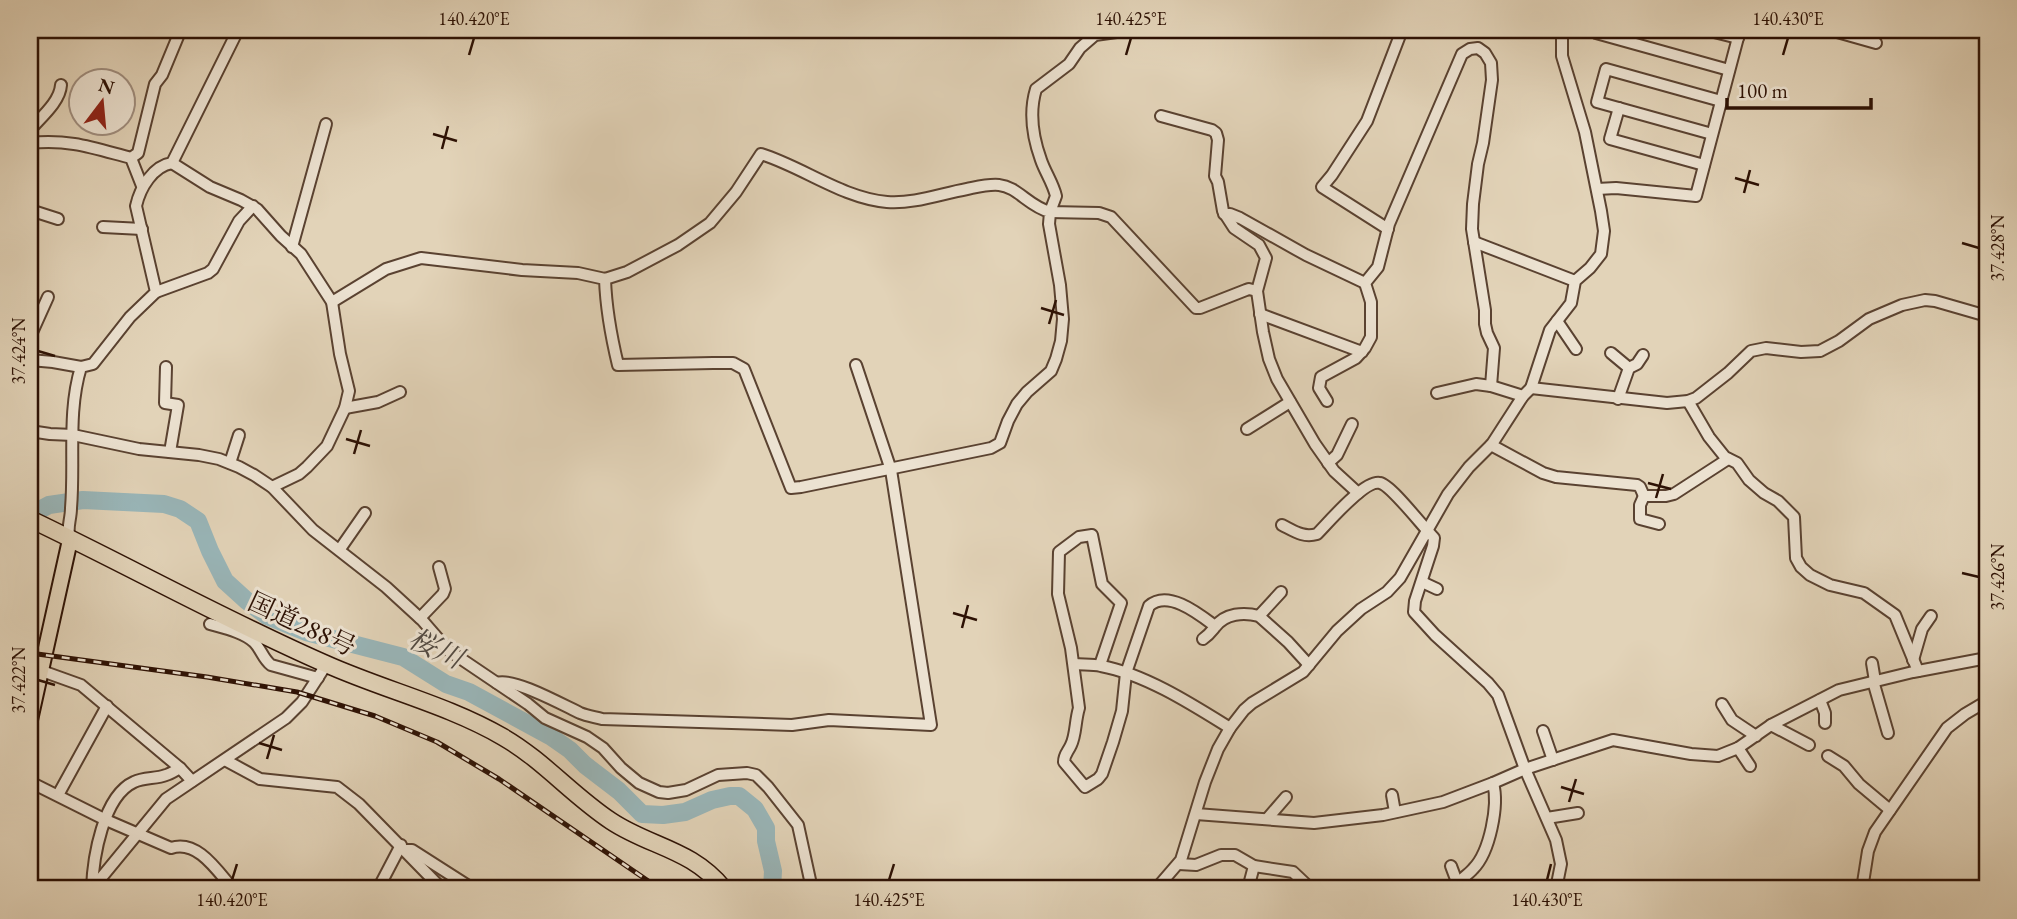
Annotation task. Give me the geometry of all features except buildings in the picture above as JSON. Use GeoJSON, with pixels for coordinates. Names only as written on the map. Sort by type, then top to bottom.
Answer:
{"type":"FeatureCollection","features":[{"type":"Feature","properties":{"kind":"highway","name":"国道288号"},"geometry":{"type":"LineString","coordinates":[[34,521],[322,671],[470,720],[500,735],[527,751],[612,822],[687,858],[714,877],[724,889]]}},
{"type":"Feature","properties":{"kind":"main road"},"geometry":{"type":"LineString","coordinates":[[30,720],[69,540]]}},
{"type":"Feature","properties":{"kind":"main road"},"geometry":{"type":"LineString","coordinates":[[30,793],[30,815]]}},
{"type":"Feature","properties":{"kind":"street"},"geometry":{"type":"LineString","coordinates":[[172,163],[238,30]]}},
{"type":"Feature","properties":{"kind":"street"},"geometry":{"type":"LineString","coordinates":[[605,279],[606,304],[618,365],[733,363],[744,369],[791,488],[984,450],[1000,443],[1017,404],[1051,370],[1060,341],[1063,319],[1049,223],[1056,196],[1037,144],[1032,107],[1036,89],[1069,64],[1080,48],[1095,35],[1132,30]]}},
{"type":"Feature","properties":{"kind":"street"},"geometry":{"type":"LineString","coordinates":[[1388,229],[1322,187],[1367,121],[1402,30]]}},
{"type":"Feature","properties":{"kind":"street"},"geometry":{"type":"LineString","coordinates":[[1156,889],[1178,864],[1213,761],[1230,728],[1252,703],[1309,665],[1336,631],[1361,609],[1387,592],[1400,578],[1448,494],[1490,445],[1527,392],[1550,330],[1571,303],[1575,281],[1601,254],[1604,231],[1597,189],[1585,132],[1563,56],[1562,30]]}},
{"type":"Feature","properties":{"kind":"street"},"geometry":{"type":"LineString","coordinates":[[1597,30],[1596,33],[1730,70]]}},
{"type":"Feature","properties":{"kind":"street"},"geometry":{"type":"LineString","coordinates":[[1597,189],[1616,188],[1696,196],[1739,34],[1706,30]]}},
{"type":"Feature","properties":{"kind":"street"},"geometry":{"type":"LineString","coordinates":[[1830,30],[1876,43]]}},
{"type":"Feature","properties":{"kind":"street"},"geometry":{"type":"LineString","coordinates":[[131,158],[138,153],[155,84],[162,75],[179,34]]}},
{"type":"Feature","properties":{"kind":"street"},"geometry":{"type":"LineString","coordinates":[[1365,283],[1378,267],[1388,229],[1415,160],[1462,54],[1478,48],[1491,63],[1492,80],[1473,204],[1472,229],[1485,324],[1494,348],[1491,386]]}},
{"type":"Feature","properties":{"kind":"street"},"geometry":{"type":"LineString","coordinates":[[1712,134],[1597,102],[1606,69],[1721,101]]}},
{"type":"Feature","properties":{"kind":"street"},"geometry":{"type":"LineString","coordinates":[[30,130],[61,92],[61,85]]}},
{"type":"Feature","properties":{"kind":"street"},"geometry":{"type":"LineString","coordinates":[[1619,108],[1610,139],[1704,165]]}},
{"type":"Feature","properties":{"kind":"street"},"geometry":{"type":"LineString","coordinates":[[1161,116],[1216,133],[1218,140],[1215,176],[1224,214],[1234,228],[1259,245],[1266,258],[1257,291],[1269,359],[1290,402],[1328,463],[1358,493]]}},
{"type":"Feature","properties":{"kind":"street"},"geometry":{"type":"LineString","coordinates":[[292,247],[326,124]]}},
{"type":"Feature","properties":{"kind":"street"},"geometry":{"type":"LineString","coordinates":[[30,143],[73,142],[131,158]]}},
{"type":"Feature","properties":{"kind":"street"},"geometry":{"type":"LineString","coordinates":[[332,302],[386,269],[422,258],[522,270],[578,273],[605,279],[627,272],[678,245],[710,223],[736,192],[761,154],[828,184],[887,202],[922,200],[995,184],[1009,187],[1030,204],[1050,212],[1098,213],[1111,217],[1196,308],[1245,290],[1257,291]]}},
{"type":"Feature","properties":{"kind":"street"},"geometry":{"type":"LineString","coordinates":[[131,158],[142,186]]}},
{"type":"Feature","properties":{"kind":"street"},"geometry":{"type":"LineString","coordinates":[[156,292],[136,206],[142,186],[163,164],[172,163],[210,187],[253,206],[301,254],[332,302],[349,391],[345,408],[327,446],[299,474],[272,487]]}},
{"type":"Feature","properties":{"kind":"street"},"geometry":{"type":"LineString","coordinates":[[30,360],[80,367],[93,364],[130,317],[156,292],[213,269],[239,221],[253,206]]}},
{"type":"Feature","properties":{"kind":"street"},"geometry":{"type":"LineString","coordinates":[[30,210],[58,219]]}},
{"type":"Feature","properties":{"kind":"street"},"geometry":{"type":"LineString","coordinates":[[1224,214],[1240,218],[1306,255],[1365,283],[1371,302],[1371,337],[1362,352],[1349,363],[1321,377],[1319,388],[1326,401]]}},
{"type":"Feature","properties":{"kind":"street"},"geometry":{"type":"LineString","coordinates":[[103,228],[142,229]]}},
{"type":"Feature","properties":{"kind":"street"},"geometry":{"type":"LineString","coordinates":[[1474,242],[1575,281]]}},
{"type":"Feature","properties":{"kind":"street"},"geometry":{"type":"LineString","coordinates":[[30,337],[48,297]]}},
{"type":"Feature","properties":{"kind":"street"},"geometry":{"type":"LineString","coordinates":[[1437,393],[1476,384],[1527,392],[1556,389],[1618,399],[1667,403],[1688,401],[1708,389],[1751,351],[1766,348],[1820,351],[1869,319],[1902,305],[1925,300],[1935,301],[1987,316]]}},
{"type":"Feature","properties":{"kind":"street"},"geometry":{"type":"LineString","coordinates":[[1260,314],[1362,352]]}},
{"type":"Feature","properties":{"kind":"street"},"geometry":{"type":"LineString","coordinates":[[1557,321],[1576,349]]}},
{"type":"Feature","properties":{"kind":"street"},"geometry":{"type":"LineString","coordinates":[[1611,353],[1629,368]]}},
{"type":"Feature","properties":{"kind":"street"},"geometry":{"type":"LineString","coordinates":[[1618,399],[1629,368],[1637,364],[1643,355]]}},
{"type":"Feature","properties":{"kind":"street"},"geometry":{"type":"LineString","coordinates":[[497,683],[506,681],[583,714],[602,719],[792,725],[829,720],[931,725],[891,470],[856,365]]}},
{"type":"Feature","properties":{"kind":"street"},"geometry":{"type":"LineString","coordinates":[[69,540],[67,532],[71,510],[75,388],[80,367]]}},
{"type":"Feature","properties":{"kind":"street"},"geometry":{"type":"LineString","coordinates":[[166,367],[165,402],[178,405],[170,452]]}},
{"type":"Feature","properties":{"kind":"street"},"geometry":{"type":"LineString","coordinates":[[345,408],[378,402],[400,392]]}},
{"type":"Feature","properties":{"kind":"street"},"geometry":{"type":"LineString","coordinates":[[1688,401],[1709,437],[1728,459],[1737,463],[1749,480],[1764,494],[1778,501],[1794,517],[1796,558],[1801,567],[1830,585],[1864,593],[1886,607],[1895,615],[1915,665]]}},
{"type":"Feature","properties":{"kind":"street"},"geometry":{"type":"LineString","coordinates":[[1247,429],[1290,402]]}},
{"type":"Feature","properties":{"kind":"street"},"geometry":{"type":"LineString","coordinates":[[1328,463],[1336,455],[1352,424]]}},
{"type":"Feature","properties":{"kind":"street"},"geometry":{"type":"LineString","coordinates":[[30,431],[73,435],[139,449],[199,455],[230,463],[254,475],[272,487],[313,530],[420,618],[449,650],[545,718],[587,737],[603,748],[639,783],[659,792],[678,792],[718,775],[756,775],[768,786],[798,825],[812,889]]}},
{"type":"Feature","properties":{"kind":"street"},"geometry":{"type":"LineString","coordinates":[[230,463],[239,435]]}},
{"type":"Feature","properties":{"kind":"street"},"geometry":{"type":"LineString","coordinates":[[1490,445],[1556,477],[1637,485],[1644,495],[1640,505],[1640,519],[1660,524]]}},
{"type":"Feature","properties":{"kind":"street"},"geometry":{"type":"LineString","coordinates":[[1644,495],[1674,494],[1728,459]]}},
{"type":"Feature","properties":{"kind":"street"},"geometry":{"type":"LineString","coordinates":[[1282,525],[1301,535],[1317,534],[1358,493],[1372,483],[1382,483],[1434,538],[1414,612],[1488,682],[1498,695],[1556,840],[1560,864],[1556,889]]}},
{"type":"Feature","properties":{"kind":"street"},"geometry":{"type":"LineString","coordinates":[[340,550],[365,513]]}},
{"type":"Feature","properties":{"kind":"street"},"geometry":{"type":"LineString","coordinates":[[1100,665],[1121,603],[1102,583],[1092,535],[1086,535],[1072,542],[1058,555],[1058,594],[1074,664],[1079,708],[1072,744],[1064,762],[1084,787],[1102,774],[1122,710],[1126,673],[1152,602],[1165,600],[1175,603],[1201,615],[1215,626]]}},
{"type":"Feature","properties":{"kind":"street"},"geometry":{"type":"LineString","coordinates":[[420,618],[445,589],[439,567]]}},
{"type":"Feature","properties":{"kind":"street"},"geometry":{"type":"LineString","coordinates":[[1422,582],[1437,589]]}},
{"type":"Feature","properties":{"kind":"street"},"geometry":{"type":"LineString","coordinates":[[1259,616],[1281,592]]}},
{"type":"Feature","properties":{"kind":"street"},"geometry":{"type":"LineString","coordinates":[[1987,594],[1984,609],[1987,623]]}},
{"type":"Feature","properties":{"kind":"street"},"geometry":{"type":"LineString","coordinates":[[1203,639],[1211,634],[1215,626],[1237,614],[1259,616],[1309,665]]}},
{"type":"Feature","properties":{"kind":"street"},"geometry":{"type":"LineString","coordinates":[[1915,665],[1922,629],[1931,616]]}},
{"type":"Feature","properties":{"kind":"street"},"geometry":{"type":"LineString","coordinates":[[92,889],[166,799],[286,718],[302,702],[322,671],[271,665],[254,642],[210,624]]}},
{"type":"Feature","properties":{"kind":"street"},"geometry":{"type":"LineString","coordinates":[[1196,814],[1314,823],[1395,813],[1443,802],[1525,768],[1613,740],[1718,756],[1738,748],[1771,725],[1839,690],[1874,681],[1915,665],[1987,658]]}},
{"type":"Feature","properties":{"kind":"street"},"geometry":{"type":"LineString","coordinates":[[1872,663],[1888,733]]}},
{"type":"Feature","properties":{"kind":"street"},"geometry":{"type":"LineString","coordinates":[[1074,664],[1100,665],[1126,673],[1181,698],[1230,728]]}},
{"type":"Feature","properties":{"kind":"street"},"geometry":{"type":"LineString","coordinates":[[41,671],[81,685],[192,781]]}},
{"type":"Feature","properties":{"kind":"street"},"geometry":{"type":"LineString","coordinates":[[1820,700],[1825,713],[1825,723]]}},
{"type":"Feature","properties":{"kind":"street"},"geometry":{"type":"LineString","coordinates":[[1862,889],[1868,851],[1875,832],[1947,728],[1987,701]]}},
{"type":"Feature","properties":{"kind":"street"},"geometry":{"type":"LineString","coordinates":[[1723,704],[1732,720],[1756,736]]}},
{"type":"Feature","properties":{"kind":"street"},"geometry":{"type":"LineString","coordinates":[[58,795],[107,706]]}},
{"type":"Feature","properties":{"kind":"street"},"geometry":{"type":"LineString","coordinates":[[1771,725],[1809,745]]}},
{"type":"Feature","properties":{"kind":"street"},"geometry":{"type":"LineString","coordinates":[[1543,731],[1553,760]]}},
{"type":"Feature","properties":{"kind":"street"},"geometry":{"type":"LineString","coordinates":[[1738,748],[1750,766]]}},
{"type":"Feature","properties":{"kind":"street"},"geometry":{"type":"LineString","coordinates":[[1828,756],[1844,766],[1859,784],[1890,810]]}},
{"type":"Feature","properties":{"kind":"street"},"geometry":{"type":"LineString","coordinates":[[225,760],[260,779],[337,787],[359,804],[442,889]]}},
{"type":"Feature","properties":{"kind":"street"},"geometry":{"type":"LineString","coordinates":[[92,889],[96,855],[114,801],[125,787],[137,780],[168,775],[180,768]]}},
{"type":"Feature","properties":{"kind":"street"},"geometry":{"type":"LineString","coordinates":[[30,782],[106,820],[171,848],[178,845],[193,849],[210,862],[233,889]]}},
{"type":"Feature","properties":{"kind":"street"},"geometry":{"type":"LineString","coordinates":[[1455,886],[1481,859],[1494,808],[1496,795],[1493,783]]}},
{"type":"Feature","properties":{"kind":"street"},"geometry":{"type":"LineString","coordinates":[[1392,795],[1395,813]]}},
{"type":"Feature","properties":{"kind":"street"},"geometry":{"type":"LineString","coordinates":[[1268,819],[1286,797]]}},
{"type":"Feature","properties":{"kind":"street"},"geometry":{"type":"LineString","coordinates":[[1547,818],[1578,813]]}},
{"type":"Feature","properties":{"kind":"street"},"geometry":{"type":"LineString","coordinates":[[377,889],[403,848]]}},
{"type":"Feature","properties":{"kind":"street"},"geometry":{"type":"LineString","coordinates":[[403,848],[412,850],[473,889]]}},
{"type":"Feature","properties":{"kind":"street"},"geometry":{"type":"LineString","coordinates":[[1178,864],[1196,865],[1221,855],[1240,857],[1254,866],[1293,872],[1311,889]]}},
{"type":"Feature","properties":{"kind":"street"},"geometry":{"type":"LineString","coordinates":[[1250,881],[1254,866]]}},
{"type":"Feature","properties":{"kind":"street"},"geometry":{"type":"LineString","coordinates":[[1451,866],[1455,886]]}},
{"type":"Feature","properties":{"kind":"waterway","name":"桜川"},"geometry":{"type":"LineString","coordinates":[[30,515],[49,505],[83,500],[164,504],[180,509],[198,521],[225,581],[267,616],[306,632],[403,657],[446,684],[469,692],[550,736],[619,791],[642,814],[685,812],[712,800],[739,796],[755,809],[766,828],[773,871],[772,889]]}},
{"type":"Feature","properties":{"kind":"railway"},"geometry":{"type":"LineString","coordinates":[[30,653],[297,692],[375,716],[437,742],[499,779],[660,889]]}}]}
